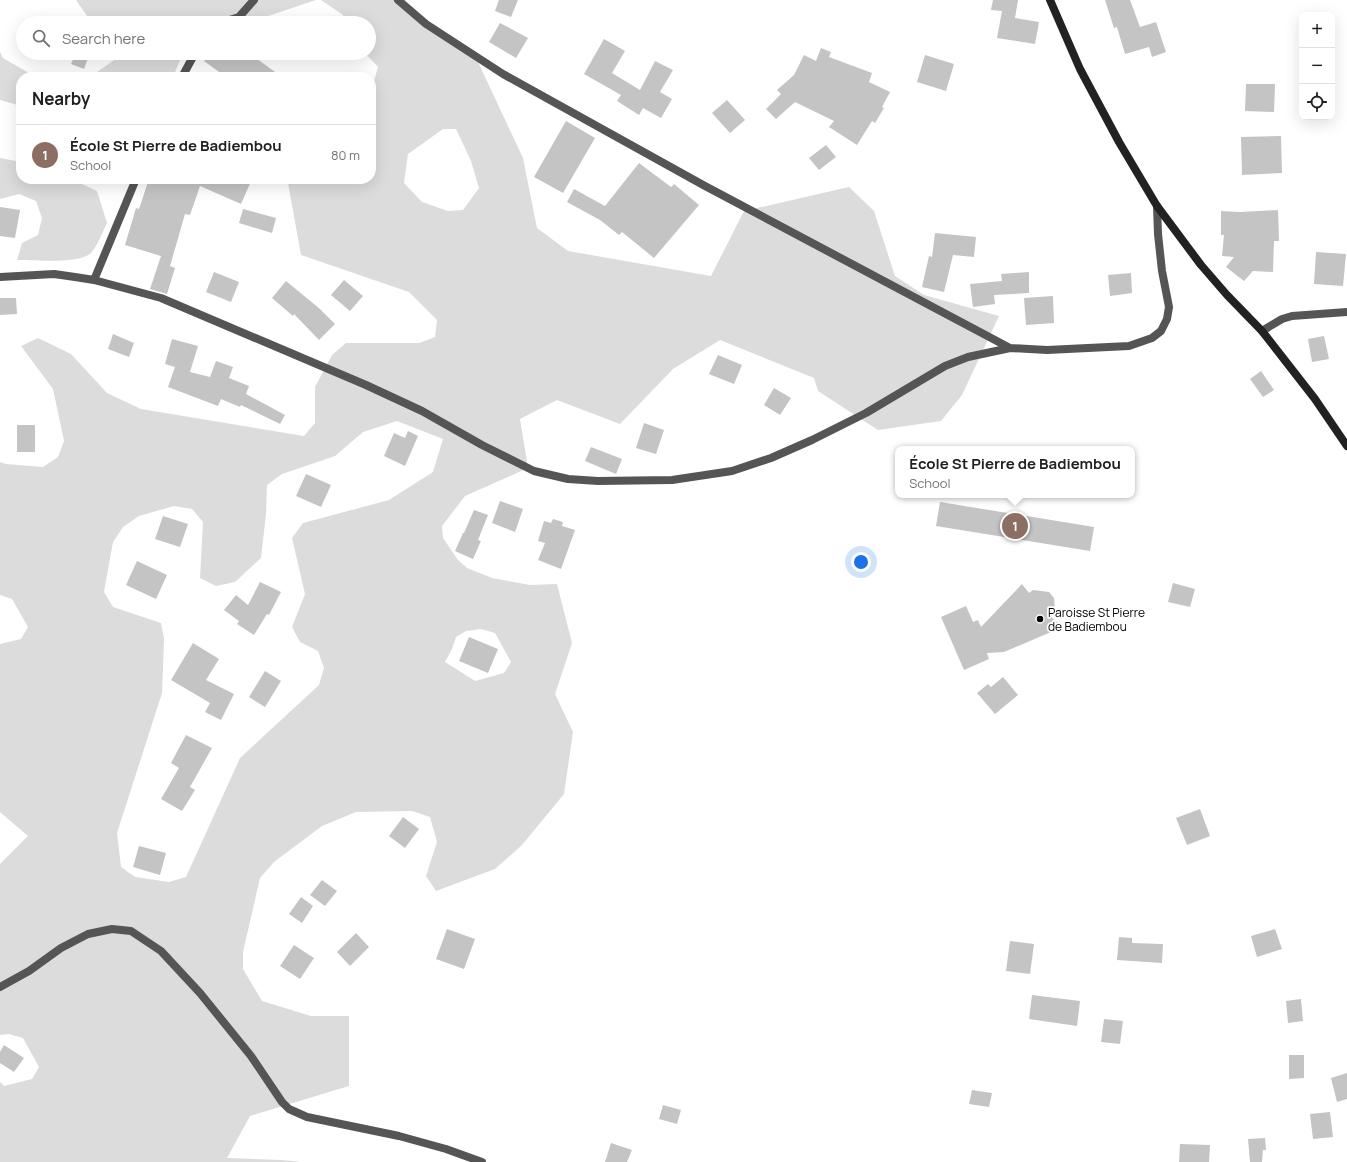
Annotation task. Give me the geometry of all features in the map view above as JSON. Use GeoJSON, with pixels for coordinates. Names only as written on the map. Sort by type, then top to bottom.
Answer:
{"type":"FeatureCollection","features":[{"type":"Feature","properties":{"kind":"street"},"geometry":{"type":"LineString","coordinates":[[240,16],[254,0]]}},
{"type":"Feature","properties":{"kind":"street"},"geometry":{"type":"LineString","coordinates":[[398,0],[426,24],[503,74],[712,190],[1010,348]]}},
{"type":"Feature","properties":{"kind":"street"},"geometry":{"type":"LineString","coordinates":[[1050,0],[1080,69],[1119,142],[1157,206],[1201,265],[1262,331],[1315,399],[1347,446]]}},
{"type":"Feature","properties":{"kind":"street"},"geometry":{"type":"LineString","coordinates":[[185,72],[191,60]]}},
{"type":"Feature","properties":{"kind":"street"},"geometry":{"type":"LineString","coordinates":[[94,280],[134,184]]}},
{"type":"Feature","properties":{"kind":"street"},"geometry":{"type":"LineString","coordinates":[[0,277],[54,274],[94,280],[161,298],[366,385],[422,412],[482,445],[534,471],[568,479],[672,480],[732,471],[771,458],[812,440],[866,413],[945,366],[968,357],[1010,348],[1047,350],[1130,346],[1152,338],[1161,331],[1167,319],[1169,307],[1158,234],[1157,206]]}},
{"type":"Feature","properties":{"kind":"street"},"geometry":{"type":"LineString","coordinates":[[1262,331],[1282,319],[1292,316],[1347,312]]}},
{"type":"Feature","properties":{"kind":"street"},"geometry":{"type":"LineString","coordinates":[[0,987],[29,971],[61,948],[88,934],[112,929],[131,931],[161,951],[200,992],[250,1056],[282,1102],[289,1109],[307,1117],[399,1136],[482,1162]]}},
{"type":"Feature","properties":{"kind":"shaded area"},"geometry":{"type":"Polygon","coordinates":[[[76,0],[316,0],[268,16],[87,16],[76,0]]]}},
{"type":"Feature","properties":{"kind":"shaded area"},"geometry":{"type":"Polygon","coordinates":[[[321,0],[398,0],[478,62],[523,158],[537,228],[568,251],[711,276],[744,211],[849,187],[874,211],[895,276],[924,295],[999,316],[962,395],[941,421],[878,430],[818,391],[814,378],[720,340],[673,369],[620,424],[557,400],[520,419],[528,468],[465,496],[442,526],[443,538],[458,560],[467,568],[492,578],[530,585],[557,584],[572,643],[555,694],[573,732],[564,794],[522,845],[495,869],[436,891],[426,876],[437,842],[430,817],[412,811],[356,812],[322,826],[274,862],[260,878],[243,952],[243,969],[262,1001],[311,1016],[349,1016],[349,1086],[250,1116],[227,1158],[301,1162],[0,1162],[0,1082],[4,1086],[32,1079],[39,1067],[23,1038],[9,1034],[0,1035],[0,864],[28,836],[0,812],[0,644],[21,639],[28,627],[12,599],[0,595],[0,462],[6,464],[43,467],[58,457],[64,441],[53,389],[21,346],[38,338],[71,354],[107,393],[141,409],[304,436],[315,423],[315,387],[332,355],[346,343],[419,343],[435,337],[437,320],[409,292],[301,255],[288,184],[376,184],[376,74],[378,67],[372,60],[376,60],[376,16],[343,16],[321,0]],[[443,129],[408,154],[404,183],[422,202],[448,211],[463,210],[479,188],[471,161],[456,129],[443,129]],[[397,421],[363,432],[335,456],[282,474],[267,485],[266,514],[261,558],[235,582],[216,586],[200,578],[203,522],[192,509],[174,506],[139,516],[123,527],[113,542],[104,592],[113,607],[161,623],[164,639],[162,693],[117,833],[121,867],[135,877],[169,882],[186,877],[240,758],[319,685],[324,668],[318,651],[300,642],[292,627],[305,594],[292,538],[303,523],[389,500],[433,472],[443,439],[397,421]],[[481,629],[466,631],[456,637],[445,662],[475,681],[504,673],[511,662],[495,633],[481,629]]]}},
{"type":"Feature","properties":{"kind":"shaded area"},"geometry":{"type":"Polygon","coordinates":[[[0,52],[3,58],[27,72],[16,72],[16,105],[0,100],[0,52]]]}},
{"type":"Feature","properties":{"kind":"shaded area"},"geometry":{"type":"Polygon","coordinates":[[[114,60],[180,60],[175,72],[97,72],[114,60]]]}},
{"type":"Feature","properties":{"kind":"shaded area"},"geometry":{"type":"Polygon","coordinates":[[[0,158],[16,161],[16,184],[82,184],[97,191],[107,223],[98,243],[91,253],[86,256],[67,260],[17,260],[22,243],[38,235],[42,218],[36,201],[19,194],[0,199],[0,158]]]}},
{"type":"Feature","properties":{"kind":"building"},"geometry":{"type":"Polygon","coordinates":[[[499,0],[518,0],[511,17],[495,11],[499,0]]]}},
{"type":"Feature","properties":{"kind":"building"},"geometry":{"type":"Polygon","coordinates":[[[993,0],[1018,0],[1015,18],[1039,22],[1035,44],[997,38],[1002,11],[991,10],[993,0]]]}},
{"type":"Feature","properties":{"kind":"building"},"geometry":{"type":"Polygon","coordinates":[[[1105,0],[1130,0],[1140,27],[1156,22],[1166,52],[1152,57],[1149,47],[1125,54],[1117,27],[1114,28],[1105,0]]]}},
{"type":"Feature","properties":{"kind":"building"},"geometry":{"type":"Polygon","coordinates":[[[500,23],[528,38],[516,58],[489,42],[500,23]]]}},
{"type":"Feature","properties":{"kind":"building"},"geometry":{"type":"Polygon","coordinates":[[[604,39],[625,51],[612,73],[640,90],[655,61],[673,70],[660,92],[672,99],[661,118],[643,108],[639,115],[617,101],[621,95],[584,74],[604,39]]]}},
{"type":"Feature","properties":{"kind":"building"},"geometry":{"type":"Polygon","coordinates":[[[821,48],[831,52],[829,57],[872,73],[869,82],[890,92],[882,107],[884,108],[875,123],[872,121],[857,145],[829,127],[834,121],[795,102],[776,119],[766,109],[781,94],[777,90],[794,75],[804,55],[816,61],[821,48]]]}},
{"type":"Feature","properties":{"kind":"building"},"geometry":{"type":"Polygon","coordinates":[[[925,55],[954,64],[946,91],[917,82],[925,55]]]}},
{"type":"Feature","properties":{"kind":"building"},"geometry":{"type":"Polygon","coordinates":[[[73,60],[87,60],[84,69],[71,64],[73,60]]]}},
{"type":"Feature","properties":{"kind":"building"},"geometry":{"type":"Polygon","coordinates":[[[259,60],[275,72],[219,72],[204,61],[259,60]]]}},
{"type":"Feature","properties":{"kind":"building"},"geometry":{"type":"Polygon","coordinates":[[[1246,84],[1275,84],[1274,112],[1245,111],[1246,84]]]}},
{"type":"Feature","properties":{"kind":"building"},"geometry":{"type":"Polygon","coordinates":[[[727,100],[745,120],[730,133],[712,113],[727,100]]]}},
{"type":"Feature","properties":{"kind":"building"},"geometry":{"type":"Polygon","coordinates":[[[566,121],[595,138],[563,193],[534,177],[566,121]]]}},
{"type":"Feature","properties":{"kind":"building"},"geometry":{"type":"Polygon","coordinates":[[[1281,136],[1282,173],[1242,175],[1241,137],[1281,136]]]}},
{"type":"Feature","properties":{"kind":"building"},"geometry":{"type":"Polygon","coordinates":[[[826,145],[836,157],[819,170],[809,158],[826,145]]]}},
{"type":"Feature","properties":{"kind":"building"},"geometry":{"type":"Polygon","coordinates":[[[639,163],[671,187],[674,184],[699,205],[654,258],[622,232],[619,235],[600,220],[567,202],[574,189],[605,206],[639,163]]]}},
{"type":"Feature","properties":{"kind":"building"},"geometry":{"type":"Polygon","coordinates":[[[147,184],[250,184],[241,204],[200,186],[190,215],[185,214],[170,266],[175,268],[167,294],[150,289],[161,256],[125,245],[136,208],[139,209],[147,184]]]}},
{"type":"Feature","properties":{"kind":"building"},"geometry":{"type":"Polygon","coordinates":[[[0,207],[20,210],[15,238],[0,236],[0,207]]]}},
{"type":"Feature","properties":{"kind":"building"},"geometry":{"type":"Polygon","coordinates":[[[243,209],[276,218],[272,233],[239,223],[243,209]]]}},
{"type":"Feature","properties":{"kind":"building"},"geometry":{"type":"Polygon","coordinates":[[[1278,210],[1279,241],[1274,241],[1273,272],[1253,271],[1244,281],[1226,267],[1234,257],[1222,256],[1224,235],[1221,235],[1221,211],[1240,212],[1278,210]]]}},
{"type":"Feature","properties":{"kind":"building"},"geometry":{"type":"Polygon","coordinates":[[[935,233],[976,237],[974,257],[953,255],[944,292],[922,287],[929,256],[932,257],[935,233]]]}},
{"type":"Feature","properties":{"kind":"building"},"geometry":{"type":"Polygon","coordinates":[[[1316,252],[1346,254],[1343,286],[1314,284],[1316,252]]]}},
{"type":"Feature","properties":{"kind":"building"},"geometry":{"type":"Polygon","coordinates":[[[214,272],[239,282],[231,302],[206,292],[214,272]]]}},
{"type":"Feature","properties":{"kind":"building"},"geometry":{"type":"Polygon","coordinates":[[[1029,272],[1029,293],[994,295],[995,304],[973,307],[970,284],[1002,281],[1001,274],[1029,272]]]}},
{"type":"Feature","properties":{"kind":"building"},"geometry":{"type":"Polygon","coordinates":[[[1131,273],[1132,293],[1110,296],[1108,275],[1131,273]]]}},
{"type":"Feature","properties":{"kind":"building"},"geometry":{"type":"Polygon","coordinates":[[[344,280],[363,296],[350,311],[331,295],[344,280]]]}},
{"type":"Feature","properties":{"kind":"building"},"geometry":{"type":"Polygon","coordinates":[[[286,281],[320,309],[335,324],[319,340],[294,314],[293,316],[272,298],[286,281]]]}},
{"type":"Feature","properties":{"kind":"building"},"geometry":{"type":"Polygon","coordinates":[[[1053,296],[1054,323],[1026,325],[1024,298],[1053,296]]]}},
{"type":"Feature","properties":{"kind":"building"},"geometry":{"type":"Polygon","coordinates":[[[0,298],[16,298],[17,314],[0,315],[0,298]]]}},
{"type":"Feature","properties":{"kind":"building"},"geometry":{"type":"Polygon","coordinates":[[[113,334],[134,343],[129,357],[108,349],[113,334]]]}},
{"type":"Feature","properties":{"kind":"building"},"geometry":{"type":"Polygon","coordinates":[[[1324,336],[1329,359],[1312,362],[1308,339],[1324,336]]]}},
{"type":"Feature","properties":{"kind":"building"},"geometry":{"type":"Polygon","coordinates":[[[172,339],[198,346],[190,372],[210,377],[216,361],[233,367],[229,378],[249,386],[246,394],[285,415],[280,424],[241,405],[240,407],[221,399],[218,406],[168,387],[175,367],[165,364],[172,339]]]}},
{"type":"Feature","properties":{"kind":"building"},"geometry":{"type":"Polygon","coordinates":[[[718,355],[742,365],[734,384],[709,374],[718,355]]]}},
{"type":"Feature","properties":{"kind":"building"},"geometry":{"type":"Polygon","coordinates":[[[1261,371],[1274,390],[1263,397],[1250,379],[1261,371]]]}},
{"type":"Feature","properties":{"kind":"building"},"geometry":{"type":"Polygon","coordinates":[[[774,388],[791,398],[780,415],[764,405],[774,388]]]}},
{"type":"Feature","properties":{"kind":"building"},"geometry":{"type":"Polygon","coordinates":[[[644,423],[664,430],[656,454],[636,448],[644,423]]]}},
{"type":"Feature","properties":{"kind":"building"},"geometry":{"type":"Polygon","coordinates":[[[17,425],[35,425],[35,452],[17,452],[17,425]]]}},
{"type":"Feature","properties":{"kind":"building"},"geometry":{"type":"Polygon","coordinates":[[[408,431],[418,436],[405,466],[384,456],[394,433],[405,438],[408,431]]]}},
{"type":"Feature","properties":{"kind":"building"},"geometry":{"type":"Polygon","coordinates":[[[591,447],[622,459],[616,474],[585,461],[591,447]]]}},
{"type":"Feature","properties":{"kind":"building"},"geometry":{"type":"Polygon","coordinates":[[[306,474],[331,485],[321,507],[296,496],[306,474]]]}},
{"type":"Feature","properties":{"kind":"building"},"geometry":{"type":"Polygon","coordinates":[[[500,501],[523,509],[515,532],[492,523],[500,501]]]}},
{"type":"Feature","properties":{"kind":"building"},"geometry":{"type":"Polygon","coordinates":[[[940,502],[1094,527],[1090,551],[936,526],[940,502]]]}},
{"type":"Feature","properties":{"kind":"building"},"geometry":{"type":"Polygon","coordinates":[[[474,510],[488,515],[478,540],[481,541],[473,559],[455,551],[474,510]]]}},
{"type":"Feature","properties":{"kind":"building"},"geometry":{"type":"Polygon","coordinates":[[[163,516],[188,524],[180,547],[155,539],[163,516]]]}},
{"type":"Feature","properties":{"kind":"building"},"geometry":{"type":"Polygon","coordinates":[[[553,519],[563,522],[562,526],[575,530],[561,569],[538,560],[545,543],[538,541],[544,521],[551,523],[553,519]]]}},
{"type":"Feature","properties":{"kind":"building"},"geometry":{"type":"Polygon","coordinates":[[[137,561],[167,575],[156,599],[126,585],[137,561]]]}},
{"type":"Feature","properties":{"kind":"building"},"geometry":{"type":"Polygon","coordinates":[[[260,582],[281,592],[269,615],[267,614],[254,635],[237,624],[239,621],[224,610],[236,595],[248,605],[260,582]]]}},
{"type":"Feature","properties":{"kind":"building"},"geometry":{"type":"Polygon","coordinates":[[[1173,583],[1195,589],[1190,607],[1168,602],[1173,583]]]}},
{"type":"Feature","properties":{"kind":"building"},"geometry":{"type":"Polygon","coordinates":[[[1022,584],[1029,593],[1033,590],[1049,592],[1054,598],[1055,611],[1050,616],[1059,624],[1051,632],[1004,652],[987,653],[989,659],[964,670],[941,617],[966,606],[973,622],[978,620],[981,627],[1022,584]]]}},
{"type":"Feature","properties":{"kind":"building"},"geometry":{"type":"Polygon","coordinates":[[[469,637],[498,649],[488,673],[459,661],[469,637]]]}},
{"type":"Feature","properties":{"kind":"building"},"geometry":{"type":"Polygon","coordinates":[[[193,643],[219,659],[206,680],[234,694],[221,720],[205,712],[210,703],[171,680],[193,643]]]}},
{"type":"Feature","properties":{"kind":"building"},"geometry":{"type":"Polygon","coordinates":[[[265,671],[281,681],[265,707],[249,697],[265,671]]]}},
{"type":"Feature","properties":{"kind":"building"},"geometry":{"type":"Polygon","coordinates":[[[1003,677],[1018,695],[995,714],[977,693],[988,684],[991,687],[1003,677]]]}},
{"type":"Feature","properties":{"kind":"building"},"geometry":{"type":"Polygon","coordinates":[[[186,735],[212,748],[190,787],[195,790],[182,811],[161,799],[179,768],[171,763],[186,735]]]}},
{"type":"Feature","properties":{"kind":"building"},"geometry":{"type":"Polygon","coordinates":[[[1200,809],[1210,836],[1187,845],[1176,818],[1200,809]]]}},
{"type":"Feature","properties":{"kind":"building"},"geometry":{"type":"Polygon","coordinates":[[[403,817],[419,829],[405,848],[389,836],[403,817]]]}},
{"type":"Feature","properties":{"kind":"building"},"geometry":{"type":"Polygon","coordinates":[[[139,846],[166,853],[160,875],[133,867],[139,846]]]}},
{"type":"Feature","properties":{"kind":"building"},"geometry":{"type":"Polygon","coordinates":[[[322,880],[337,891],[325,906],[310,895],[322,880]]]}},
{"type":"Feature","properties":{"kind":"building"},"geometry":{"type":"Polygon","coordinates":[[[301,897],[313,906],[302,923],[289,914],[301,897]]]}},
{"type":"Feature","properties":{"kind":"building"},"geometry":{"type":"Polygon","coordinates":[[[447,929],[475,939],[464,969],[436,959],[447,929]]]}},
{"type":"Feature","properties":{"kind":"building"},"geometry":{"type":"Polygon","coordinates":[[[1275,929],[1282,949],[1257,957],[1251,936],[1275,929]]]}},
{"type":"Feature","properties":{"kind":"building"},"geometry":{"type":"Polygon","coordinates":[[[356,933],[369,947],[350,966],[337,952],[356,933]]]}},
{"type":"Feature","properties":{"kind":"building"},"geometry":{"type":"Polygon","coordinates":[[[1119,937],[1132,938],[1132,943],[1163,944],[1162,963],[1117,960],[1119,937]]]}},
{"type":"Feature","properties":{"kind":"building"},"geometry":{"type":"Polygon","coordinates":[[[1010,941],[1034,944],[1030,974],[1006,971],[1010,941]]]}},
{"type":"Feature","properties":{"kind":"building"},"geometry":{"type":"Polygon","coordinates":[[[294,945],[314,958],[300,979],[280,966],[294,945]]]}},
{"type":"Feature","properties":{"kind":"building"},"geometry":{"type":"Polygon","coordinates":[[[1032,995],[1080,1001],[1077,1026],[1029,1019],[1032,995]]]}},
{"type":"Feature","properties":{"kind":"building"},"geometry":{"type":"Polygon","coordinates":[[[1301,999],[1303,1021],[1288,1023],[1286,1001],[1301,999]]]}},
{"type":"Feature","properties":{"kind":"building"},"geometry":{"type":"Polygon","coordinates":[[[1104,1019],[1123,1021],[1120,1044],[1101,1042],[1104,1019]]]}},
{"type":"Feature","properties":{"kind":"building"},"geometry":{"type":"Polygon","coordinates":[[[4,1045],[24,1058],[14,1072],[0,1063],[0,1052],[4,1045]]]}},
{"type":"Feature","properties":{"kind":"building"},"geometry":{"type":"Polygon","coordinates":[[[1289,1055],[1304,1055],[1304,1078],[1289,1079],[1289,1055]]]}},
{"type":"Feature","properties":{"kind":"building"},"geometry":{"type":"Polygon","coordinates":[[[1347,1073],[1347,1099],[1337,1102],[1331,1078],[1347,1073]]]}},
{"type":"Feature","properties":{"kind":"building"},"geometry":{"type":"Polygon","coordinates":[[[972,1090],[992,1093],[989,1107],[969,1104],[972,1090]]]}},
{"type":"Feature","properties":{"kind":"building"},"geometry":{"type":"Polygon","coordinates":[[[663,1105],[681,1110],[677,1124],[659,1119],[663,1105]]]}},
{"type":"Feature","properties":{"kind":"building"},"geometry":{"type":"Polygon","coordinates":[[[1330,1112],[1333,1137],[1313,1139],[1310,1114],[1330,1112]]]}},
{"type":"Feature","properties":{"kind":"building"},"geometry":{"type":"Polygon","coordinates":[[[1265,1138],[1266,1150],[1263,1150],[1262,1162],[1250,1162],[1248,1139],[1265,1138]]]}},
{"type":"Feature","properties":{"kind":"building"},"geometry":{"type":"Polygon","coordinates":[[[611,1143],[632,1150],[627,1162],[605,1162],[611,1143]]]}},
{"type":"Feature","properties":{"kind":"building"},"geometry":{"type":"Polygon","coordinates":[[[1180,1144],[1210,1145],[1209,1162],[1179,1162],[1180,1144]]]}},
{"type":"Feature","properties":{"kind":"place","name":"École St Pierre de Badiembou"},"geometry":{"type":"Point","coordinates":[1015,526]}},
{"type":"Feature","properties":{"kind":"place","name":"Paroisse St Pierre de Badiembou"},"geometry":{"type":"Point","coordinates":[1040,619]}}]}
